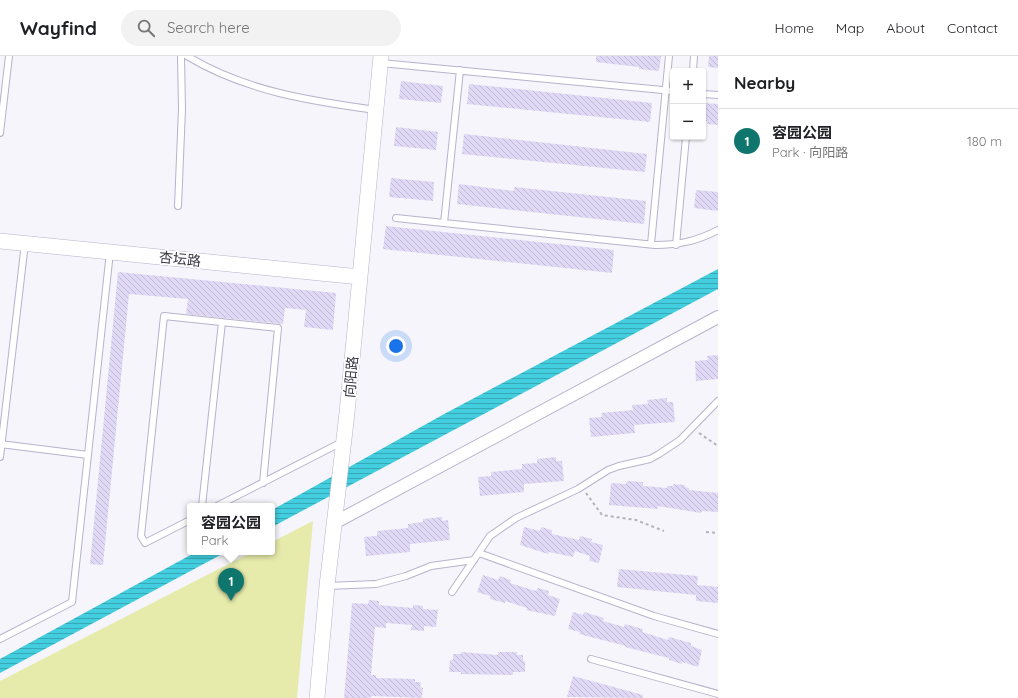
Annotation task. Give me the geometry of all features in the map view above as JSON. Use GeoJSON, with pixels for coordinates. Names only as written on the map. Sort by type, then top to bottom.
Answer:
{"type":"FeatureCollection","features":[{"type":"Feature","properties":{"kind":"street","name":"向阳路"},"geometry":{"type":"LineString","coordinates":[[317,698],[327,586],[344,441],[381,59]]}},
{"type":"Feature","properties":{"kind":"street","name":"杏坛路"},"geometry":{"type":"LineString","coordinates":[[0,241],[360,277]]}},
{"type":"Feature","properties":{"kind":"street"},"geometry":{"type":"LineString","coordinates":[[334,523],[718,317]]}},
{"type":"Feature","properties":{"kind":"lane"},"geometry":{"type":"LineString","coordinates":[[0,133],[10,56]]}},
{"type":"Feature","properties":{"kind":"lane"},"geometry":{"type":"LineString","coordinates":[[178,206],[182,108],[181,56]]}},
{"type":"Feature","properties":{"kind":"lane"},"geometry":{"type":"LineString","coordinates":[[187,56],[224,76],[255,87],[328,103],[376,110]]}},
{"type":"Feature","properties":{"kind":"lane"},"geometry":{"type":"LineString","coordinates":[[651,244],[669,56]]}},
{"type":"Feature","properties":{"kind":"lane"},"geometry":{"type":"LineString","coordinates":[[693,68],[694,56]]}},
{"type":"Feature","properties":{"kind":"lane"},"geometry":{"type":"LineString","coordinates":[[381,59],[460,70],[670,91]]}},
{"type":"Feature","properties":{"kind":"lane"},"geometry":{"type":"LineString","coordinates":[[444,223],[460,70]]}},
{"type":"Feature","properties":{"kind":"lane"},"geometry":{"type":"LineString","coordinates":[[706,94],[718,95]]}},
{"type":"Feature","properties":{"kind":"lane"},"geometry":{"type":"LineString","coordinates":[[676,245],[686,140]]}},
{"type":"Feature","properties":{"kind":"lane"},"geometry":{"type":"LineString","coordinates":[[396,218],[651,244],[676,245],[699,239],[718,230]]}},
{"type":"Feature","properties":{"kind":"lane"},"geometry":{"type":"LineString","coordinates":[[0,457],[25,243]]}},
{"type":"Feature","properties":{"kind":"lane"},"geometry":{"type":"LineString","coordinates":[[0,639],[72,602],[110,252]]}},
{"type":"Feature","properties":{"kind":"lane"},"geometry":{"type":"LineString","coordinates":[[187,522],[146,543],[142,541],[141,536],[164,316],[278,328],[263,483]]}},
{"type":"Feature","properties":{"kind":"lane"},"geometry":{"type":"LineString","coordinates":[[202,503],[222,322]]}},
{"type":"Feature","properties":{"kind":"lane"},"geometry":{"type":"LineString","coordinates":[[452,592],[490,536],[516,518],[582,487],[608,470],[650,459],[680,440],[718,401]]}},
{"type":"Feature","properties":{"kind":"lane"},"geometry":{"type":"LineString","coordinates":[[223,503],[344,441]]}},
{"type":"Feature","properties":{"kind":"lane"},"geometry":{"type":"LineString","coordinates":[[1,444],[88,455]]}},
{"type":"Feature","properties":{"kind":"lane"},"geometry":{"type":"LineString","coordinates":[[479,553],[654,616],[718,634]]}},
{"type":"Feature","properties":{"kind":"lane"},"geometry":{"type":"LineString","coordinates":[[327,586],[376,584],[406,576],[431,566],[474,560]]}},
{"type":"Feature","properties":{"kind":"lane"},"geometry":{"type":"LineString","coordinates":[[591,659],[718,694]]}},
{"type":"Feature","properties":{"kind":"path"},"geometry":{"type":"LineString","coordinates":[[692,427],[718,446]]}},
{"type":"Feature","properties":{"kind":"path"},"geometry":{"type":"LineString","coordinates":[[582,487],[592,504],[602,515],[636,520],[664,531]]}},
{"type":"Feature","properties":{"kind":"path"},"geometry":{"type":"LineString","coordinates":[[706,532],[718,533]]}},
{"type":"Feature","properties":{"kind":"green space"},"geometry":{"type":"Polygon","coordinates":[[[313,521],[297,698],[0,698],[0,681],[246,555],[275,555],[275,540],[313,521]]]}},
{"type":"Feature","properties":{"kind":"water"},"geometry":{"type":"Polygon","coordinates":[[[718,269],[718,289],[275,525],[275,508],[446,413],[718,269]]]}},
{"type":"Feature","properties":{"kind":"water"},"geometry":{"type":"Polygon","coordinates":[[[191,555],[220,555],[0,673],[0,659],[191,555]]]}},
{"type":"Feature","properties":{"kind":"building"},"geometry":{"type":"Polygon","coordinates":[[[596,56],[661,56],[659,71],[596,62],[596,56]]]}},
{"type":"Feature","properties":{"kind":"building"},"geometry":{"type":"Polygon","coordinates":[[[709,56],[718,56],[718,68],[708,67],[709,56]]]}},
{"type":"Feature","properties":{"kind":"building"},"geometry":{"type":"Polygon","coordinates":[[[401,81],[443,86],[441,103],[399,99],[401,81]]]}},
{"type":"Feature","properties":{"kind":"building"},"geometry":{"type":"Polygon","coordinates":[[[469,84],[652,103],[650,122],[467,104],[469,84]]]}},
{"type":"Feature","properties":{"kind":"building"},"geometry":{"type":"Polygon","coordinates":[[[706,103],[718,104],[718,125],[707,124],[708,121],[706,121],[706,103]]]}},
{"type":"Feature","properties":{"kind":"building"},"geometry":{"type":"Polygon","coordinates":[[[396,127],[438,132],[436,150],[394,146],[396,127]]]}},
{"type":"Feature","properties":{"kind":"building"},"geometry":{"type":"Polygon","coordinates":[[[464,134],[647,154],[645,172],[462,154],[464,134]]]}},
{"type":"Feature","properties":{"kind":"building"},"geometry":{"type":"Polygon","coordinates":[[[391,178],[434,182],[433,201],[389,197],[391,178]]]}},
{"type":"Feature","properties":{"kind":"building"},"geometry":{"type":"Polygon","coordinates":[[[459,184],[514,191],[514,187],[646,201],[644,224],[457,204],[459,184]]]}},
{"type":"Feature","properties":{"kind":"building"},"geometry":{"type":"Polygon","coordinates":[[[696,190],[718,192],[718,211],[694,208],[696,190]]]}},
{"type":"Feature","properties":{"kind":"building"},"geometry":{"type":"Polygon","coordinates":[[[386,226],[614,250],[612,273],[383,249],[386,226]]]}},
{"type":"Feature","properties":{"kind":"building"},"geometry":{"type":"Polygon","coordinates":[[[118,272],[336,293],[333,330],[304,327],[306,310],[285,308],[283,324],[186,314],[188,299],[129,294],[103,565],[90,564],[118,272]]]}},
{"type":"Feature","properties":{"kind":"building"},"geometry":{"type":"Polygon","coordinates":[[[718,355],[718,379],[696,381],[695,361],[708,360],[707,356],[718,355]]]}},
{"type":"Feature","properties":{"kind":"building"},"geometry":{"type":"Polygon","coordinates":[[[667,398],[667,402],[673,402],[675,422],[634,425],[635,433],[591,437],[589,418],[602,417],[601,413],[633,410],[632,405],[648,404],[647,400],[667,398]]]}},
{"type":"Feature","properties":{"kind":"building"},"geometry":{"type":"Polygon","coordinates":[[[556,457],[556,461],[562,461],[564,481],[524,484],[524,492],[480,496],[478,477],[491,476],[491,472],[522,469],[522,464],[537,463],[537,459],[556,457]]]}},
{"type":"Feature","properties":{"kind":"building"},"geometry":{"type":"Polygon","coordinates":[[[627,481],[643,482],[643,486],[667,488],[667,486],[673,486],[673,484],[685,485],[685,487],[689,488],[689,490],[718,493],[718,512],[702,511],[701,513],[658,506],[658,509],[609,505],[611,483],[626,484],[627,481]]]}},
{"type":"Feature","properties":{"kind":"building"},"geometry":{"type":"Polygon","coordinates":[[[442,517],[442,521],[448,520],[450,540],[410,544],[410,552],[366,556],[364,537],[377,536],[377,531],[408,528],[408,524],[423,522],[423,519],[442,517]]]}},
{"type":"Feature","properties":{"kind":"building"},"geometry":{"type":"Polygon","coordinates":[[[524,527],[540,531],[541,527],[552,530],[552,534],[579,540],[580,536],[592,539],[591,542],[603,545],[599,563],[589,561],[590,556],[575,551],[573,557],[549,552],[548,554],[520,545],[524,527]]]}},
{"type":"Feature","properties":{"kind":"building"},"geometry":{"type":"Polygon","coordinates":[[[619,569],[698,576],[697,585],[718,587],[718,603],[696,601],[696,595],[617,587],[619,569]]]}},
{"type":"Feature","properties":{"kind":"building"},"geometry":{"type":"Polygon","coordinates":[[[483,575],[498,580],[500,576],[511,580],[510,583],[536,591],[538,588],[549,591],[548,595],[560,599],[555,616],[526,610],[527,608],[505,601],[505,603],[490,599],[490,596],[477,592],[483,575]]]}},
{"type":"Feature","properties":{"kind":"building"},"geometry":{"type":"Polygon","coordinates":[[[369,600],[379,601],[379,605],[413,608],[413,605],[423,606],[423,609],[438,610],[436,627],[424,626],[424,631],[411,630],[412,625],[386,623],[386,628],[375,627],[371,675],[376,675],[376,678],[415,679],[415,682],[421,682],[420,687],[423,688],[422,698],[372,696],[369,698],[344,698],[352,603],[368,604],[369,600]]]}},
{"type":"Feature","properties":{"kind":"building"},"geometry":{"type":"Polygon","coordinates":[[[573,612],[583,615],[584,612],[604,618],[603,621],[624,627],[625,624],[643,629],[642,632],[668,640],[669,637],[691,643],[691,646],[702,650],[698,667],[682,662],[682,664],[669,660],[669,658],[579,634],[580,632],[568,629],[573,612]]]}},
{"type":"Feature","properties":{"kind":"building"},"geometry":{"type":"Polygon","coordinates":[[[461,652],[498,655],[498,652],[517,652],[517,655],[523,655],[523,661],[525,661],[525,672],[513,672],[513,675],[461,674],[461,672],[449,672],[450,660],[453,660],[453,654],[461,654],[461,652]]]}},
{"type":"Feature","properties":{"kind":"building"},"geometry":{"type":"Polygon","coordinates":[[[573,676],[643,695],[643,698],[567,697],[573,676]]]}},
{"type":"Feature","properties":{"kind":"place","name":"容园公园"},"geometry":{"type":"Point","coordinates":[231,601]}}]}
